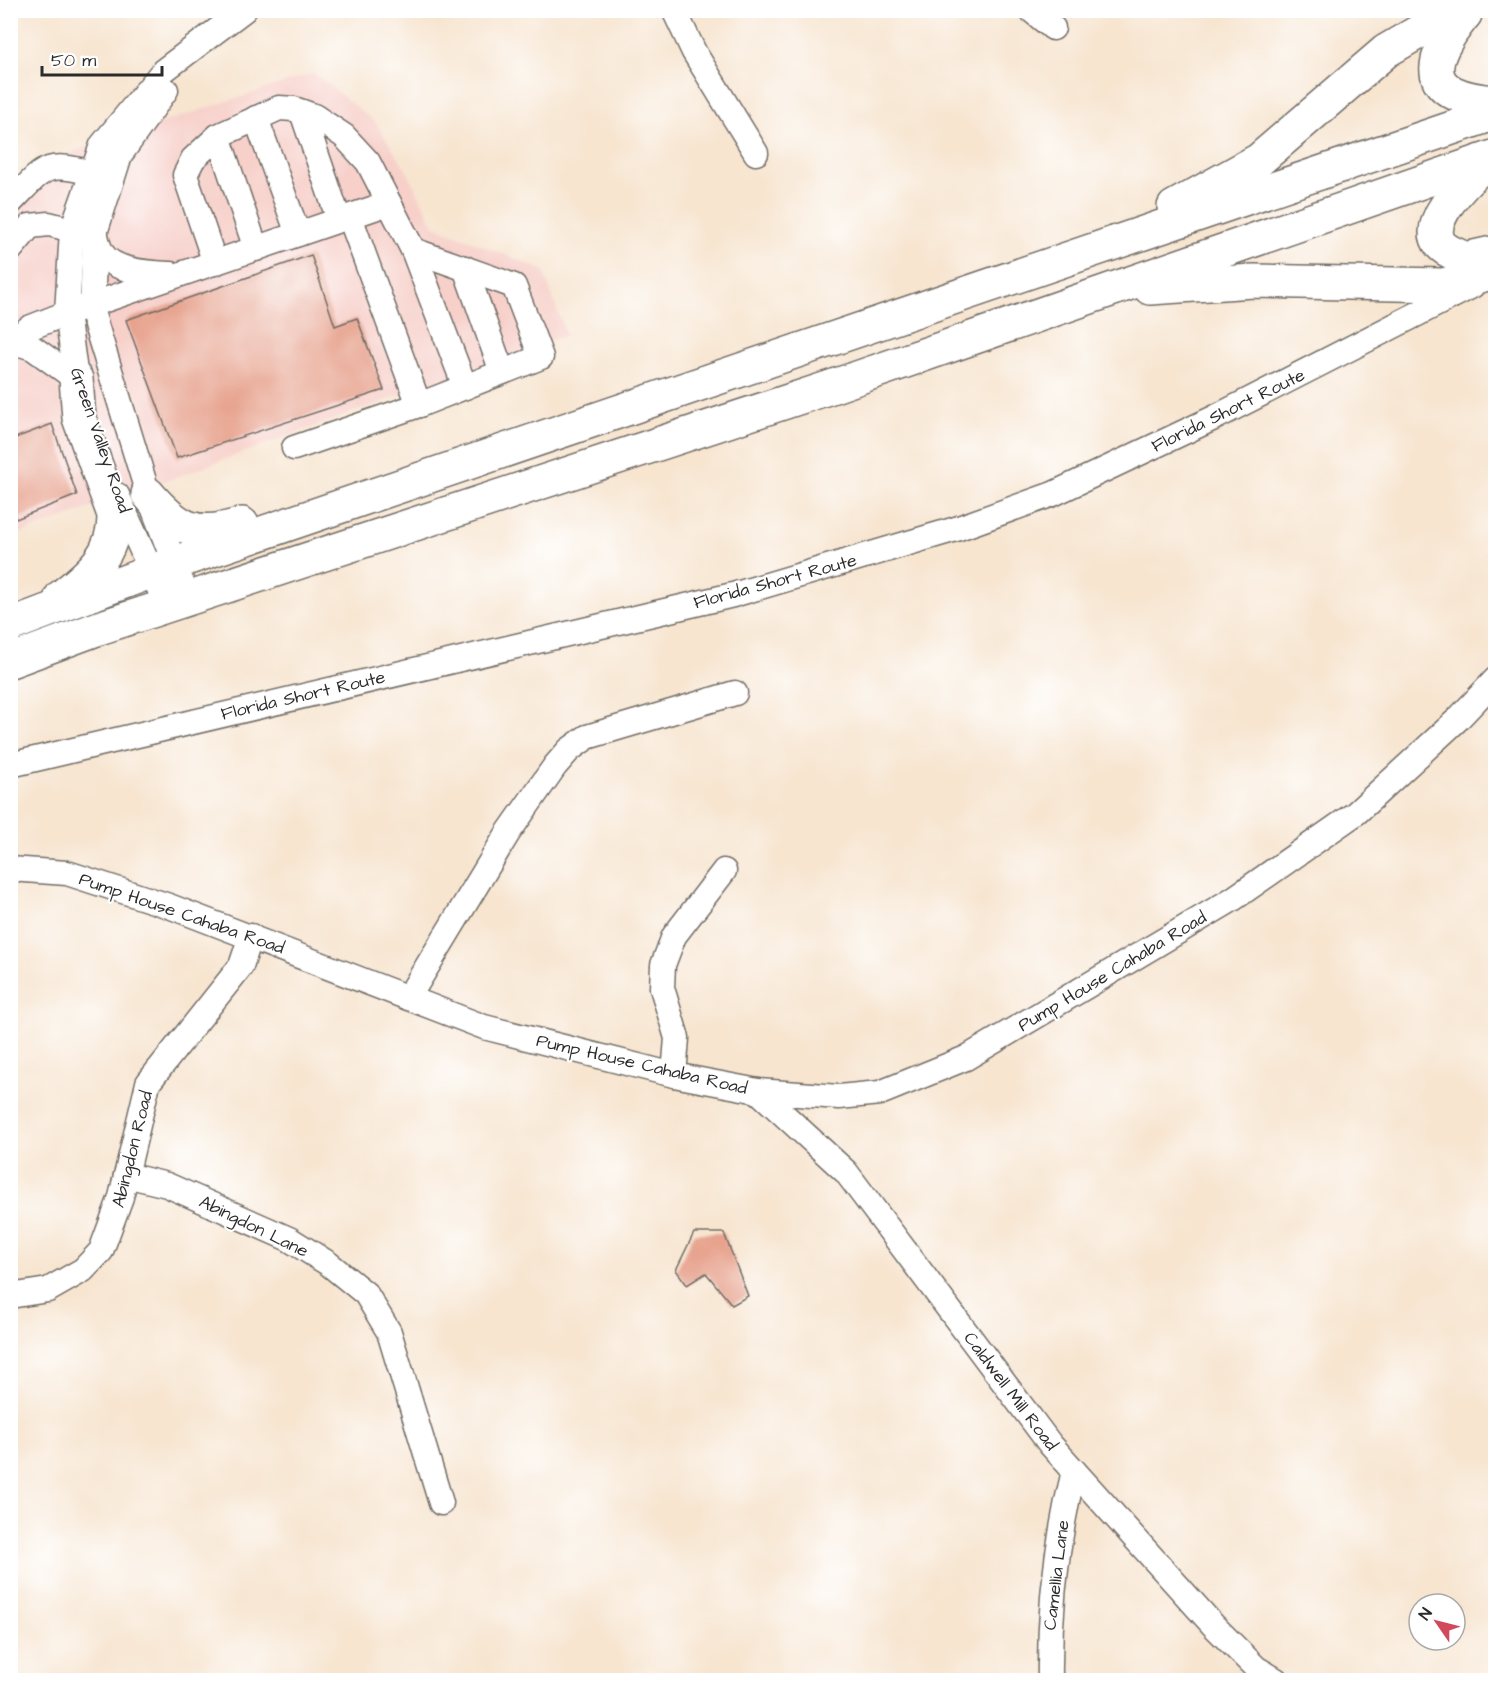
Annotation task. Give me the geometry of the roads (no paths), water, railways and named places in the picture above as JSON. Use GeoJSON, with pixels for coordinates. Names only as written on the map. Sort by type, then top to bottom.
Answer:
{"type":"FeatureCollection","features":[{"type":"Feature","properties":{"kind":"highway"},"geometry":{"type":"LineString","coordinates":[[1470,12],[1446,38],[1438,53],[1439,80],[1449,92],[1472,100],[1496,102]]}},
{"type":"Feature","properties":{"kind":"highway"},"geometry":{"type":"LineString","coordinates":[[1099,249],[1259,160],[1386,51],[1432,24],[1470,12]]}},
{"type":"Feature","properties":{"kind":"highway"},"geometry":{"type":"LineString","coordinates":[[24,621],[163,567],[1496,113]]}},
{"type":"Feature","properties":{"kind":"highway"},"geometry":{"type":"LineString","coordinates":[[1493,157],[1456,191],[1440,216],[1436,236],[1441,246],[1465,259],[1496,252]]}},
{"type":"Feature","properties":{"kind":"highway"},"geometry":{"type":"LineString","coordinates":[[10,661],[178,603],[661,444],[1493,157]]}},
{"type":"Feature","properties":{"kind":"highway"},"geometry":{"type":"LineString","coordinates":[[1106,291],[1253,281],[1443,285],[1496,272]]}},
{"type":"Feature","properties":{"kind":"highway"},"geometry":{"type":"LineString","coordinates":[[24,621],[101,562],[110,545],[114,530],[114,515],[79,418],[76,380]]}},
{"type":"Feature","properties":{"kind":"highway"},"geometry":{"type":"LineString","coordinates":[[148,494],[166,514],[179,524],[198,531],[217,531],[298,505],[326,513]]}},
{"type":"Feature","properties":{"kind":"street","name":"Green Valley Road"},"geometry":{"type":"LineString","coordinates":[[178,603],[163,567],[118,499],[76,380],[67,313],[92,173],[102,145],[163,71],[244,10]]}},
{"type":"Feature","properties":{"kind":"street","name":"Green Valley Road"},"geometry":{"type":"LineString","coordinates":[[163,567],[148,494],[92,312],[83,231],[120,155],[172,81],[251,10]]}},
{"type":"Feature","properties":{"kind":"street"},"geometry":{"type":"LineString","coordinates":[[674,10],[694,52],[756,153]]}},
{"type":"Feature","properties":{"kind":"street"},"geometry":{"type":"LineString","coordinates":[[1031,10],[1053,28]]}},
{"type":"Feature","properties":{"kind":"street"},"geometry":{"type":"LineString","coordinates":[[215,263],[185,175],[193,159],[218,136],[279,108],[314,116],[344,136],[368,162],[413,250],[465,387]]}},
{"type":"Feature","properties":{"kind":"street"},"geometry":{"type":"LineString","coordinates":[[302,112],[420,405]]}},
{"type":"Feature","properties":{"kind":"street"},"geometry":{"type":"LineString","coordinates":[[256,118],[298,234]]}},
{"type":"Feature","properties":{"kind":"street"},"geometry":{"type":"LineString","coordinates":[[218,136],[256,249]]}},
{"type":"Feature","properties":{"kind":"street"},"geometry":{"type":"LineString","coordinates":[[10,202],[42,172],[57,165],[92,173]]}},
{"type":"Feature","properties":{"kind":"street"},"geometry":{"type":"LineString","coordinates":[[11,342],[28,328],[67,313],[389,203]]}},
{"type":"Feature","properties":{"kind":"street"},"geometry":{"type":"LineString","coordinates":[[10,250],[30,226],[49,224],[83,231],[102,255],[119,266],[150,273],[182,274]]}},
{"type":"Feature","properties":{"kind":"street"},"geometry":{"type":"LineString","coordinates":[[294,448],[420,405],[542,357],[514,286],[413,250]]}},
{"type":"Feature","properties":{"kind":"street"},"geometry":{"type":"LineString","coordinates":[[465,268],[502,372]]}},
{"type":"Feature","properties":{"kind":"street","name":"Florida Short Route"},"geometry":{"type":"LineString","coordinates":[[10,765],[733,595],[956,529],[1053,494],[1216,417],[1436,306],[1496,272]]}},
{"type":"Feature","properties":{"kind":"street"},"geometry":{"type":"LineString","coordinates":[[11,342],[33,348],[76,380]]}},
{"type":"Feature","properties":{"kind":"street","name":"Pump House Cahaba Road"},"geometry":{"type":"LineString","coordinates":[[10,869],[67,873],[251,936],[484,1027],[674,1075],[758,1091],[839,1097],[879,1093],[966,1058],[1233,899],[1329,834],[1418,757],[1496,679]]}},
{"type":"Feature","properties":{"kind":"street"},"geometry":{"type":"LineString","coordinates":[[408,998],[507,833],[569,750],[587,737],[735,693]]}},
{"type":"Feature","properties":{"kind":"street"},"geometry":{"type":"LineString","coordinates":[[674,1075],[677,1038],[662,988],[663,965],[674,936],[724,871]]}},
{"type":"Feature","properties":{"kind":"street","name":"Abingdon Road"},"geometry":{"type":"LineString","coordinates":[[10,1296],[48,1290],[83,1270],[101,1251],[121,1197],[148,1083],[241,966],[251,936]]}},
{"type":"Feature","properties":{"kind":"street","name":"Caldwell Mill Road"},"geometry":{"type":"LineString","coordinates":[[758,1091],[846,1172],[1050,1444],[1213,1625],[1256,1668],[1276,1680]]}},
{"type":"Feature","properties":{"kind":"street","name":"Abingdon Lane"},"geometry":{"type":"LineString","coordinates":[[126,1174],[167,1185],[289,1239],[328,1264],[366,1294],[390,1332],[441,1503]]}},
{"type":"Feature","properties":{"kind":"street","name":"Camellia Lane"},"geometry":{"type":"LineString","coordinates":[[1050,1680],[1049,1635],[1062,1526],[1074,1471]]}}]}
